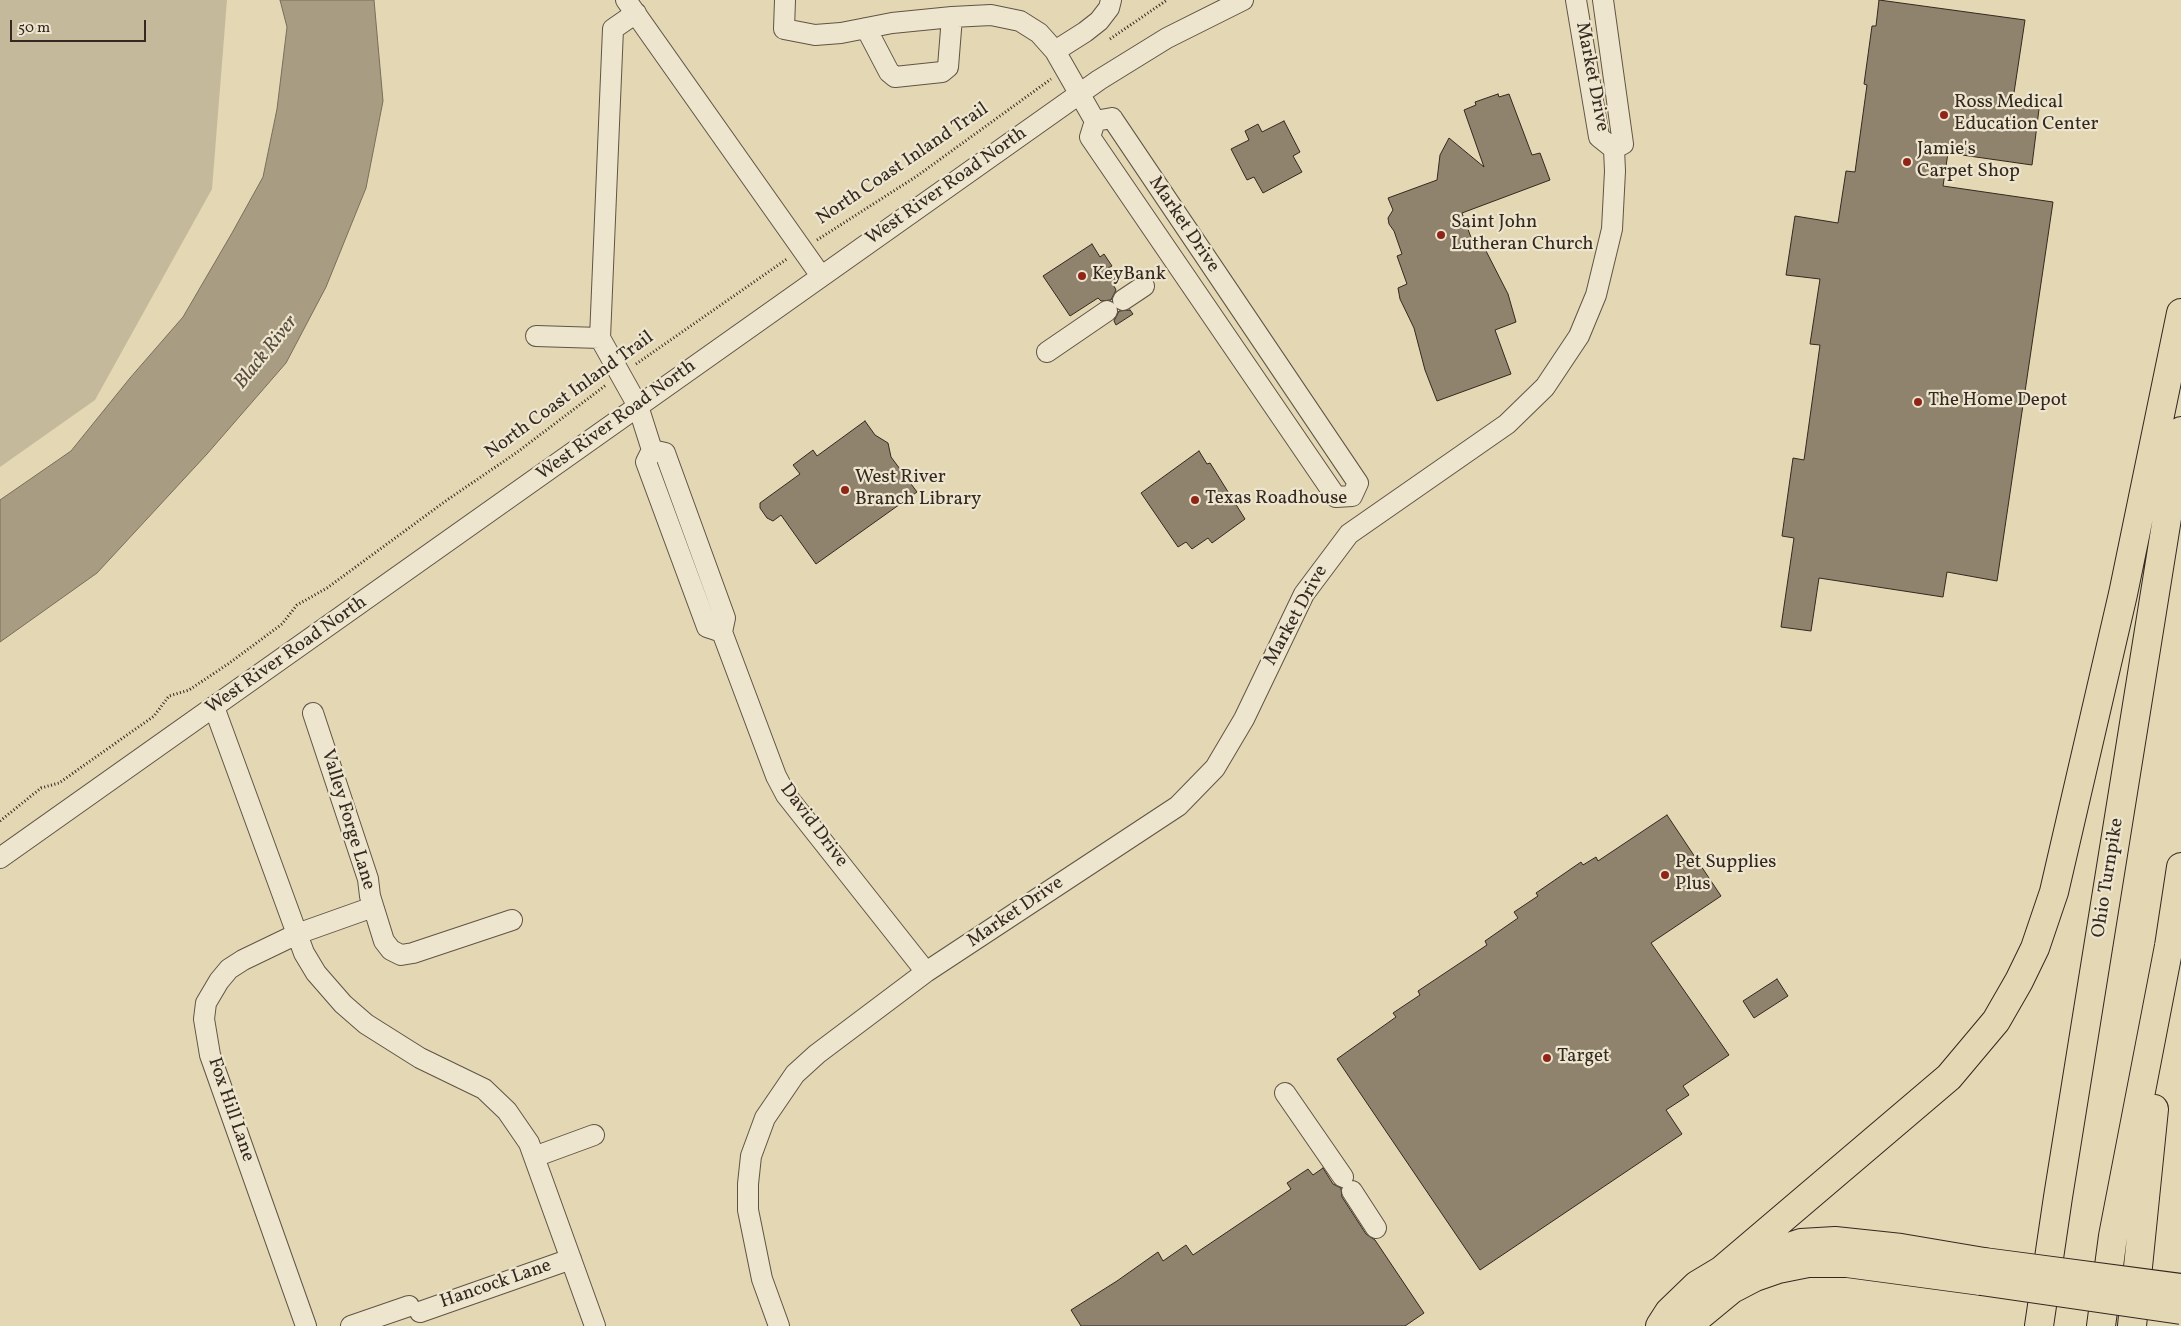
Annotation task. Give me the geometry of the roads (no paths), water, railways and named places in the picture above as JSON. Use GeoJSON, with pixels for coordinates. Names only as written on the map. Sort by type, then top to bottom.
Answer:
{"type":"FeatureCollection","features":[{"type":"Feature","properties":{"kind":"highway"},"geometry":{"type":"LineString","coordinates":[[1660,1326],[1683,1298],[1698,1285],[1722,1270],[1949,1077],[1996,1021],[2023,973],[2035,948],[2054,892],[2124,594],[2181,313]]}},
{"type":"Feature","properties":{"kind":"highway","name":"Ohio Turnpike"},"geometry":{"type":"LineString","coordinates":[[2039,1326],[2058,1196],[2181,431]]}},
{"type":"Feature","properties":{"kind":"highway"},"geometry":{"type":"LineString","coordinates":[[2101,1326],[2113,1236],[2169,946],[2181,867]]}},
{"type":"Feature","properties":{"kind":"highway"},"geometry":{"type":"LineString","coordinates":[[2132,1326],[2169,946]]}},
{"type":"Feature","properties":{"kind":"highway"},"geometry":{"type":"LineString","coordinates":[[1722,1270],[1770,1251],[1801,1243],[1835,1241],[1901,1248],[1983,1272],[2181,1310]]}},
{"type":"Feature","properties":{"kind":"highway"},"geometry":{"type":"LineString","coordinates":[[1687,1326],[1732,1289],[1755,1277],[1778,1269],[1808,1263],[1847,1263],[1983,1272],[2181,1288]]}},
{"type":"Feature","properties":{"kind":"street"},"geometry":{"type":"LineString","coordinates":[[785,0],[784,30],[814,35],[952,16],[991,15],[1020,21],[1039,33],[1054,51],[1095,121]]}},
{"type":"Feature","properties":{"kind":"street"},"geometry":{"type":"LineString","coordinates":[[1054,51],[1099,21],[1109,8],[1111,0]]}},
{"type":"Feature","properties":{"kind":"street","name":"West River Road North"},"geometry":{"type":"LineString","coordinates":[[0,858],[1079,94],[1167,38],[1243,0]]}},
{"type":"Feature","properties":{"kind":"street","name":"Market Drive"},"geometry":{"type":"LineString","coordinates":[[779,1326],[762,1280],[748,1210],[748,1184],[751,1156],[765,1118],[795,1074],[817,1054],[926,972],[1181,803],[1215,768],[1244,719],[1304,594],[1349,534],[1507,424],[1545,387],[1579,336],[1596,295],[1612,229],[1615,186],[1614,149],[1599,137],[1576,0]]}},
{"type":"Feature","properties":{"kind":"street","name":"Market Drive"},"geometry":{"type":"LineString","coordinates":[[1603,0],[1623,144],[1614,149]]}},
{"type":"Feature","properties":{"kind":"street"},"geometry":{"type":"LineString","coordinates":[[536,336],[600,338],[613,29],[631,7],[821,276]]}},
{"type":"Feature","properties":{"kind":"street"},"geometry":{"type":"LineString","coordinates":[[866,28],[890,72],[895,77],[942,72],[948,68],[952,16]]}},
{"type":"Feature","properties":{"kind":"street","name":"Market Drive"},"geometry":{"type":"LineString","coordinates":[[1112,118],[1358,483],[1352,496],[1336,497],[1330,489],[1090,137],[1095,121],[1112,118]]}},
{"type":"Feature","properties":{"kind":"street"},"geometry":{"type":"LineString","coordinates":[[1047,352],[1144,286]]}},
{"type":"Feature","properties":{"kind":"street","name":"David Drive"},"geometry":{"type":"LineString","coordinates":[[600,338],[638,406],[652,450],[665,453],[725,618],[722,632],[776,776],[786,795],[926,972]]}},
{"type":"Feature","properties":{"kind":"street"},"geometry":{"type":"LineString","coordinates":[[1352,496],[1368,521]]}},
{"type":"Feature","properties":{"kind":"street"},"geometry":{"type":"LineString","coordinates":[[214,707],[304,953],[316,973],[343,1004],[366,1024],[420,1058],[484,1090],[512,1118],[528,1143],[534,1157],[596,1326]]}},
{"type":"Feature","properties":{"kind":"street","name":"Valley Forge Lane"},"geometry":{"type":"LineString","coordinates":[[297,934],[373,908],[368,879],[313,713]]}},
{"type":"Feature","properties":{"kind":"street"},"geometry":{"type":"LineString","coordinates":[[373,908],[384,941],[391,950],[400,955],[413,953],[512,920]]}},
{"type":"Feature","properties":{"kind":"street","name":"Fox Hill Lane"},"geometry":{"type":"LineString","coordinates":[[297,934],[263,949],[229,969],[211,993],[206,1003],[204,1019],[210,1056],[306,1326]]}},
{"type":"Feature","properties":{"kind":"street"},"geometry":{"type":"LineString","coordinates":[[1285,1093],[1376,1228]]}},
{"type":"Feature","properties":{"kind":"street"},"geometry":{"type":"LineString","coordinates":[[534,1157],[594,1135]]}},
{"type":"Feature","properties":{"kind":"street","name":"Hancock Lane"},"geometry":{"type":"LineString","coordinates":[[351,1326],[415,1309],[571,1259]]}},
{"type":"Feature","properties":{"kind":"water","name":"Black River"},"geometry":{"type":"Polygon","coordinates":[[[280,0],[374,0],[383,101],[366,188],[326,287],[286,363],[207,454],[97,573],[0,642],[0,500],[71,451],[130,378],[183,317],[232,233],[263,177],[277,109],[287,27],[280,0]]]}},
{"type":"Feature","properties":{"kind":"place","name":"Ross Medical Education Center"},"geometry":{"type":"Point","coordinates":[1944,115]}},
{"type":"Feature","properties":{"kind":"place","name":"Jamie's Carpet Shop"},"geometry":{"type":"Point","coordinates":[1907,162]}},
{"type":"Feature","properties":{"kind":"place","name":"Saint John Lutheran Church"},"geometry":{"type":"Point","coordinates":[1441,235]}},
{"type":"Feature","properties":{"kind":"place","name":"KeyBank"},"geometry":{"type":"Point","coordinates":[1082,276]}},
{"type":"Feature","properties":{"kind":"place","name":"The Home Depot"},"geometry":{"type":"Point","coordinates":[1918,402]}},
{"type":"Feature","properties":{"kind":"place","name":"West River Branch Library"},"geometry":{"type":"Point","coordinates":[845,490]}},
{"type":"Feature","properties":{"kind":"place","name":"Texas Roadhouse"},"geometry":{"type":"Point","coordinates":[1195,500]}},
{"type":"Feature","properties":{"kind":"place","name":"Pet Supplies Plus"},"geometry":{"type":"Point","coordinates":[1665,875]}},
{"type":"Feature","properties":{"kind":"place","name":"Target"},"geometry":{"type":"Point","coordinates":[1547,1058]}}]}
